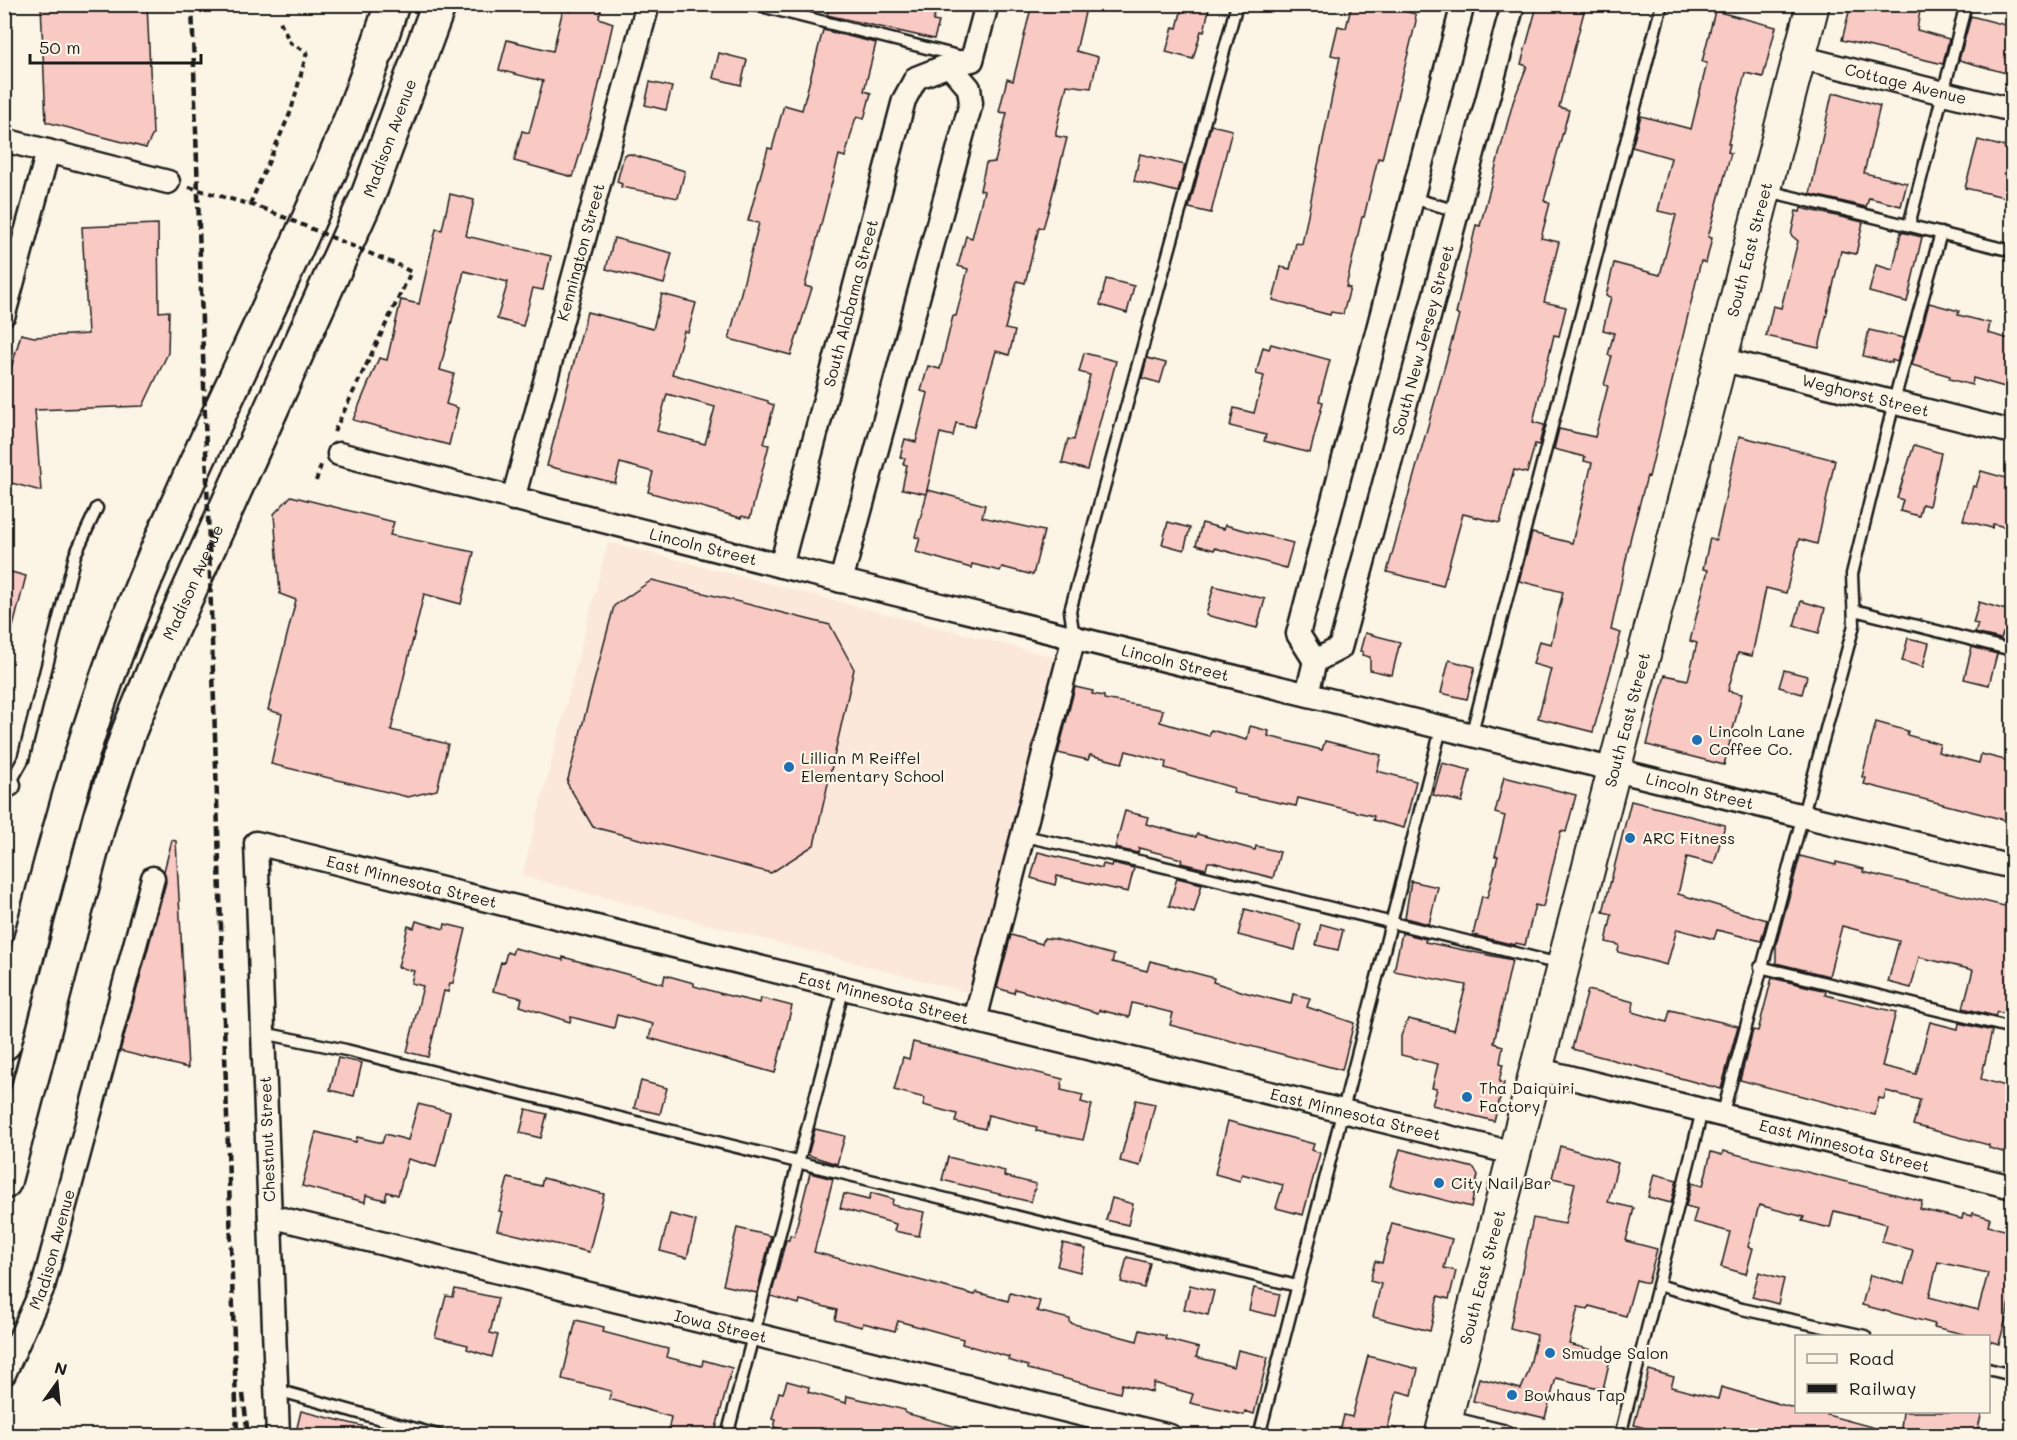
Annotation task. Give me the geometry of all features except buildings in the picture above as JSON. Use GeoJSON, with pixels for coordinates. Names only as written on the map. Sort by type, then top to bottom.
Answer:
{"type":"FeatureCollection","features":[{"type":"Feature","properties":{"kind":"main road"},"geometry":{"type":"LineString","coordinates":[[4,1043],[64,814],[103,686],[136,601],[332,168],[392,4]]}},
{"type":"Feature","properties":{"kind":"main road","name":"Madison Avenue"},"geometry":{"type":"LineString","coordinates":[[4,1182],[100,818],[126,741],[160,656],[369,193],[439,4]]}},
{"type":"Feature","properties":{"kind":"main road","name":"South East Street"},"geometry":{"type":"LineString","coordinates":[[1443,1429],[1813,4]]}},
{"type":"Feature","properties":{"kind":"street","name":"Kennington Street"},"geometry":{"type":"LineString","coordinates":[[513,498],[648,4]]}},
{"type":"Feature","properties":{"kind":"street"},"geometry":{"type":"LineString","coordinates":[[972,60],[987,4]]}},
{"type":"Feature","properties":{"kind":"street"},"geometry":{"type":"LineString","coordinates":[[1307,694],[1315,661],[1298,634],[1463,4]]}},
{"type":"Feature","properties":{"kind":"street","name":"South New Jersey Street"},"geometry":{"type":"LineString","coordinates":[[1315,661],[1340,648],[1513,4]]}},
{"type":"Feature","properties":{"kind":"street","name":"Cottage Avenue"},"geometry":{"type":"LineString","coordinates":[[1799,57],[2013,110]]}},
{"type":"Feature","properties":{"kind":"street","name":"South Alabama Street"},"geometry":{"type":"LineString","coordinates":[[781,566],[904,100],[916,78],[949,65],[972,60]]}},
{"type":"Feature","properties":{"kind":"street"},"geometry":{"type":"LineString","coordinates":[[842,581],[971,103],[969,88],[949,65]]}},
{"type":"Feature","properties":{"kind":"street"},"geometry":{"type":"LineString","coordinates":[[4,140],[168,182]]}},
{"type":"Feature","properties":{"kind":"street"},"geometry":{"type":"LineString","coordinates":[[5,311],[48,151]]}},
{"type":"Feature","properties":{"kind":"street","name":"Weghorst Street"},"geometry":{"type":"LineString","coordinates":[[1720,359],[2013,432]]}},
{"type":"Feature","properties":{"kind":"street","name":"Lincoln Street"},"geometry":{"type":"LineString","coordinates":[[331,452],[1441,729],[2013,867]]}},
{"type":"Feature","properties":{"kind":"street"},"geometry":{"type":"LineString","coordinates":[[975,1020],[1074,637]]}},
{"type":"Feature","properties":{"kind":"street","name":"East Minnesota Street"},"geometry":{"type":"LineString","coordinates":[[256,843],[1513,1153]]}},
{"type":"Feature","properties":{"kind":"street","name":"Chestnut Street"},"geometry":{"type":"LineString","coordinates":[[256,843],[278,1436]]}},
{"type":"Feature","properties":{"kind":"street","name":"Madison Avenue"},"geometry":{"type":"LineString","coordinates":[[4,1374],[43,1287],[153,878]]}},
{"type":"Feature","properties":{"kind":"street","name":"East Minnesota Street"},"geometry":{"type":"LineString","coordinates":[[1536,1069],[2013,1187]]}},
{"type":"Feature","properties":{"kind":"street","name":"Iowa Street"},"geometry":{"type":"LineString","coordinates":[[270,1215],[1170,1436]]}},
{"type":"Feature","properties":{"kind":"street"},"geometry":{"type":"LineString","coordinates":[[1443,1429],[1502,1436]]}},
{"type":"Feature","properties":{"kind":"lane"},"geometry":{"type":"LineString","coordinates":[[753,4],[972,60]]}},
{"type":"Feature","properties":{"kind":"lane"},"geometry":{"type":"LineString","coordinates":[[1074,637],[1070,611],[1237,4]]}},
{"type":"Feature","properties":{"kind":"lane"},"geometry":{"type":"LineString","coordinates":[[1471,736],[1662,4]]}},
{"type":"Feature","properties":{"kind":"lane"},"geometry":{"type":"LineString","coordinates":[[1909,225],[1966,4]]}},
{"type":"Feature","properties":{"kind":"lane"},"geometry":{"type":"LineString","coordinates":[[1764,190],[2013,251]]}},
{"type":"Feature","properties":{"kind":"lane"},"geometry":{"type":"LineString","coordinates":[[1413,198],[1457,211]]}},
{"type":"Feature","properties":{"kind":"lane"},"geometry":{"type":"LineString","coordinates":[[1620,1436],[1658,1285],[1760,968],[1818,765],[1852,636],[1854,610],[1852,574],[1894,403],[1941,233]]}},
{"type":"Feature","properties":{"kind":"lane"},"geometry":{"type":"LineString","coordinates":[[6,790],[23,760],[75,555],[97,508]]}},
{"type":"Feature","properties":{"kind":"lane"},"geometry":{"type":"LineString","coordinates":[[1854,610],[2013,650]]}},
{"type":"Feature","properties":{"kind":"lane"},"geometry":{"type":"LineString","coordinates":[[1259,1436],[1441,729]]}},
{"type":"Feature","properties":{"kind":"lane"},"geometry":{"type":"LineString","coordinates":[[1024,836],[1148,863],[1563,965]]}},
{"type":"Feature","properties":{"kind":"lane"},"geometry":{"type":"LineString","coordinates":[[1760,968],[2013,1028]]}},
{"type":"Feature","properties":{"kind":"lane"},"geometry":{"type":"LineString","coordinates":[[727,1436],[844,987]]}},
{"type":"Feature","properties":{"kind":"lane"},"geometry":{"type":"LineString","coordinates":[[263,1033],[346,1050],[1297,1286]]}},
{"type":"Feature","properties":{"kind":"lane"},"geometry":{"type":"LineString","coordinates":[[1658,1285],[1742,1309],[1860,1335]]}},
{"type":"Feature","properties":{"kind":"lane"},"geometry":{"type":"LineString","coordinates":[[1990,1369],[2013,1375]]}},
{"type":"Feature","properties":{"kind":"lane"},"geometry":{"type":"LineString","coordinates":[[277,1390],[441,1436]]}},
{"type":"Feature","properties":{"kind":"path"},"geometry":{"type":"LineString","coordinates":[[250,204],[291,111],[307,52],[290,43],[280,21]]}},
{"type":"Feature","properties":{"kind":"path"},"geometry":{"type":"LineString","coordinates":[[168,182],[262,208],[411,272],[316,481]]}},
{"type":"Feature","properties":{"kind":"shaded area","name":"Lillian M Reiffel Elementary School"},"geometry":{"type":"Polygon","coordinates":[[[608,542],[1057,658],[970,993],[522,876],[608,542]]]}},
{"type":"Feature","properties":{"kind":"railway"},"geometry":{"type":"LineString","coordinates":[[192,4],[237,1436]]}},
{"type":"Feature","properties":{"kind":"railway"},"geometry":{"type":"LineString","coordinates":[[243,1394],[248,1436]]}},
{"type":"Feature","properties":{"kind":"place","name":"Lincoln Lane Coffee Co."},"geometry":{"type":"Point","coordinates":[1697,740]}},
{"type":"Feature","properties":{"kind":"place","name":"Lillian M Reiffel Elementary School"},"geometry":{"type":"Point","coordinates":[789,767]}},
{"type":"Feature","properties":{"kind":"place","name":"ARC Fitness"},"geometry":{"type":"Point","coordinates":[1630,838]}},
{"type":"Feature","properties":{"kind":"place","name":"Tha Daiquiri Factory"},"geometry":{"type":"Point","coordinates":[1467,1097]}},
{"type":"Feature","properties":{"kind":"place","name":"City Nail Bar"},"geometry":{"type":"Point","coordinates":[1439,1183]}},
{"type":"Feature","properties":{"kind":"place","name":"Smudge Salon"},"geometry":{"type":"Point","coordinates":[1550,1353]}},
{"type":"Feature","properties":{"kind":"place","name":"Bowhaus Tap"},"geometry":{"type":"Point","coordinates":[1512,1395]}}]}
